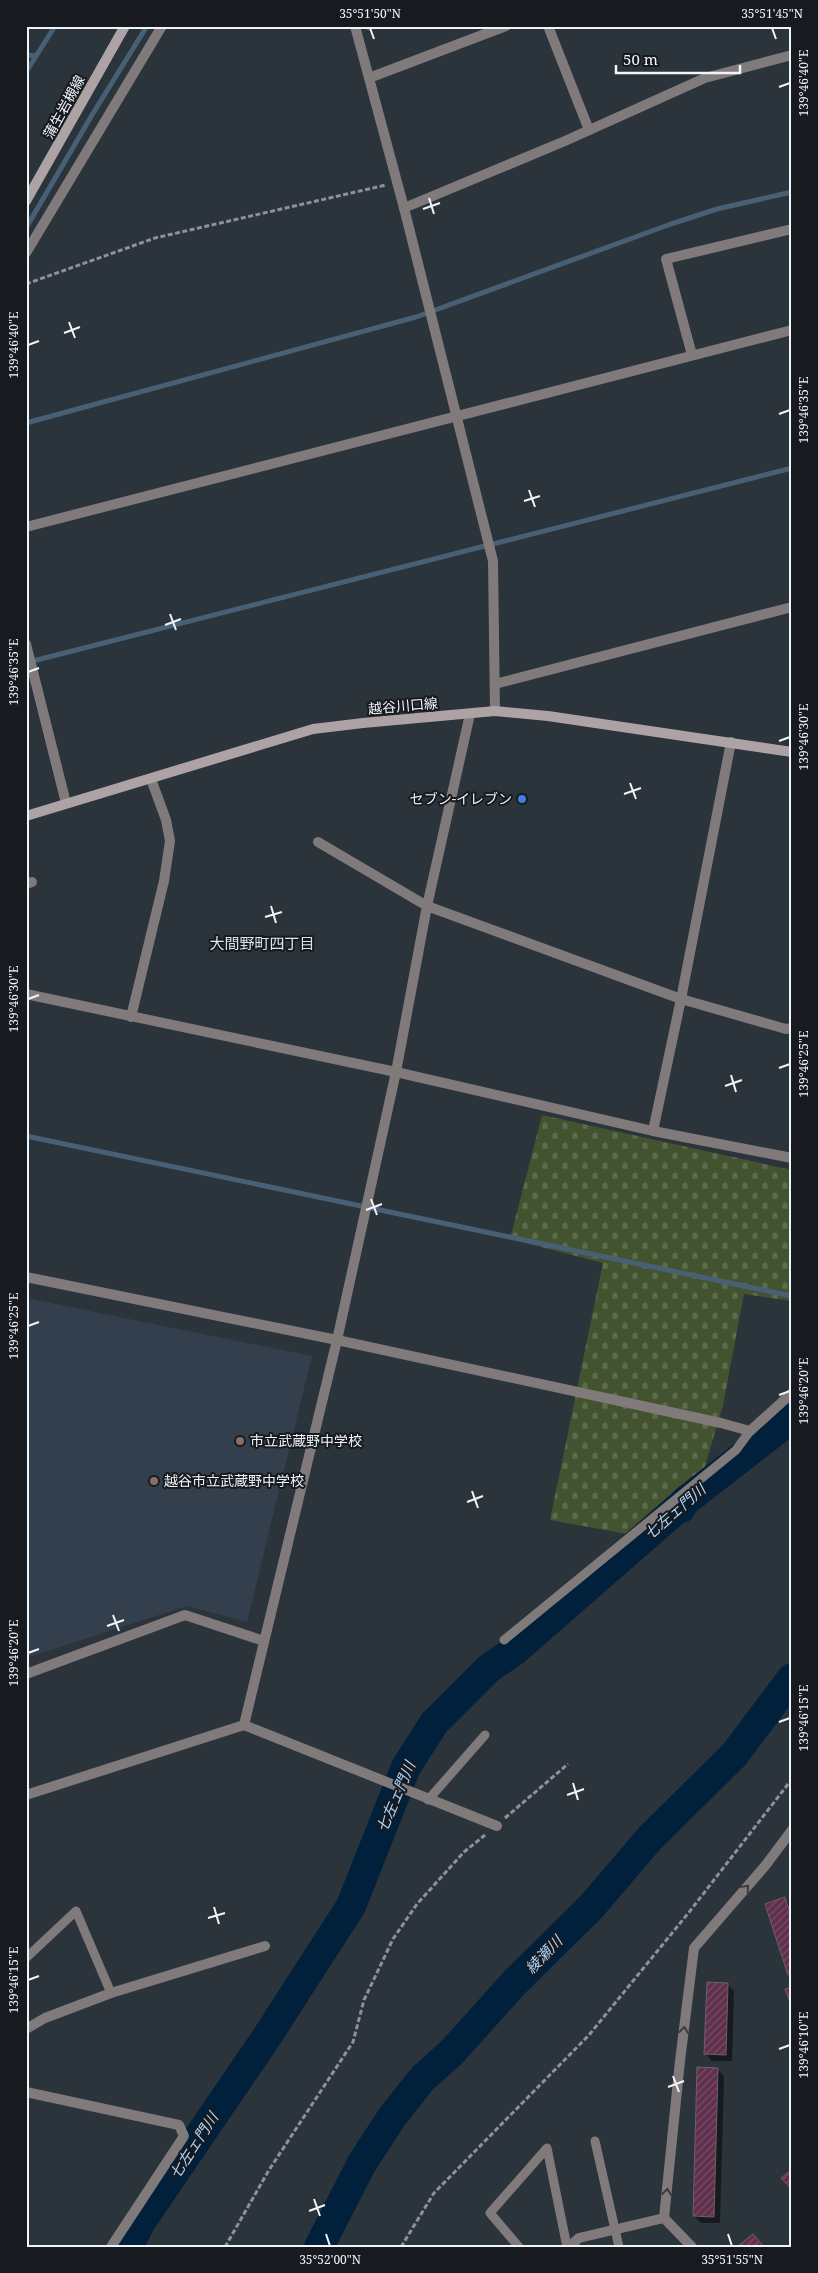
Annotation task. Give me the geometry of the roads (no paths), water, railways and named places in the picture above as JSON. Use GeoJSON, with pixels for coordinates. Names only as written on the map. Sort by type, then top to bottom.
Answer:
{"type":"FeatureCollection","features":[{"type":"Feature","properties":{"kind":"main road","name":"蒲生岩槻線"},"geometry":{"type":"LineString","coordinates":[[26,201],[125,26]]}},
{"type":"Feature","properties":{"kind":"main road","name":"越谷川口線"},"geometry":{"type":"LineString","coordinates":[[26,816],[313,730],[362,723],[495,711],[548,716],[792,752]]}},
{"type":"Feature","properties":{"kind":"street"},"geometry":{"type":"LineString","coordinates":[[26,252],[162,26]]}},
{"type":"Feature","properties":{"kind":"street"},"geometry":{"type":"LineString","coordinates":[[355,26],[404,208],[492,561],[495,711]]}},
{"type":"Feature","properties":{"kind":"street"},"geometry":{"type":"LineString","coordinates":[[369,78],[506,26]]}},
{"type":"Feature","properties":{"kind":"street"},"geometry":{"type":"LineString","coordinates":[[548,26],[589,130]]}},
{"type":"Feature","properties":{"kind":"street"},"geometry":{"type":"LineString","coordinates":[[404,208],[589,130],[705,78],[792,56]]}},
{"type":"Feature","properties":{"kind":"street"},"geometry":{"type":"LineString","coordinates":[[692,355],[666,259],[792,229]]}},
{"type":"Feature","properties":{"kind":"street"},"geometry":{"type":"LineString","coordinates":[[26,527],[792,330]]}},
{"type":"Feature","properties":{"kind":"street"},"geometry":{"type":"LineString","coordinates":[[495,684],[792,607]]}},
{"type":"Feature","properties":{"kind":"street"},"geometry":{"type":"LineString","coordinates":[[26,644],[66,804]]}},
{"type":"Feature","properties":{"kind":"street"},"geometry":{"type":"LineString","coordinates":[[244,1725],[337,1340],[396,1072],[428,906],[470,714]]}},
{"type":"Feature","properties":{"kind":"street"},"geometry":{"type":"LineString","coordinates":[[653,1131],[681,999],[730,742]]}},
{"type":"Feature","properties":{"kind":"street"},"geometry":{"type":"LineString","coordinates":[[131,1017],[164,882],[170,841],[166,820],[151,780]]}},
{"type":"Feature","properties":{"kind":"street"},"geometry":{"type":"LineString","coordinates":[[318,842],[428,906],[681,999],[786,1029],[792,1028]]}},
{"type":"Feature","properties":{"kind":"street"},"geometry":{"type":"LineString","coordinates":[[26,994],[396,1072],[653,1131],[792,1158]]}},
{"type":"Feature","properties":{"kind":"street"},"geometry":{"type":"LineString","coordinates":[[26,1276],[337,1340],[721,1423],[750,1431],[792,1393]]}},
{"type":"Feature","properties":{"kind":"street"},"geometry":{"type":"LineString","coordinates":[[26,1674],[185,1615],[264,1641]]}},
{"type":"Feature","properties":{"kind":"street"},"geometry":{"type":"LineString","coordinates":[[26,1795],[244,1725],[497,1826]]}},
{"type":"Feature","properties":{"kind":"street"},"geometry":{"type":"LineString","coordinates":[[692,2247],[664,2218],[694,1948],[765,1866],[792,1830]]}},
{"type":"Feature","properties":{"kind":"street"},"geometry":{"type":"LineString","coordinates":[[26,2029],[45,2018],[111,1993],[265,1946]]}},
{"type":"Feature","properties":{"kind":"street"},"geometry":{"type":"LineString","coordinates":[[26,2092],[179,2125],[184,2136],[111,2247]]}},
{"type":"Feature","properties":{"kind":"street"},"geometry":{"type":"LineString","coordinates":[[568,2247],[579,2238],[664,2218]]}},
{"type":"Feature","properties":{"kind":"lane"},"geometry":{"type":"LineString","coordinates":[[504,1640],[736,1450],[750,1431]]}},
{"type":"Feature","properties":{"kind":"lane"},"geometry":{"type":"LineString","coordinates":[[428,1800],[485,1735]]}},
{"type":"Feature","properties":{"kind":"lane"},"geometry":{"type":"LineString","coordinates":[[26,1958],[76,1911],[111,1993]]}},
{"type":"Feature","properties":{"kind":"lane"},"geometry":{"type":"LineString","coordinates":[[595,2140],[619,2247]]}},
{"type":"Feature","properties":{"kind":"lane"},"geometry":{"type":"LineString","coordinates":[[519,2247],[490,2213],[547,2148],[568,2247]]}},
{"type":"Feature","properties":{"kind":"waterway"},"geometry":{"type":"LineString","coordinates":[[26,72],[55,26]]}},
{"type":"Feature","properties":{"kind":"waterway"},"geometry":{"type":"LineString","coordinates":[[26,228],[147,26]]}},
{"type":"Feature","properties":{"kind":"waterway"},"geometry":{"type":"LineString","coordinates":[[369,28],[374,26]]}},
{"type":"Feature","properties":{"kind":"waterway"},"geometry":{"type":"LineString","coordinates":[[26,55],[36,56]]}},
{"type":"Feature","properties":{"kind":"waterway"},"geometry":{"type":"LineString","coordinates":[[26,423],[416,317],[671,224],[717,209],[792,192]]}},
{"type":"Feature","properties":{"kind":"waterway"},"geometry":{"type":"LineString","coordinates":[[29,662],[792,468]]}},
{"type":"Feature","properties":{"kind":"waterway"},"geometry":{"type":"LineString","coordinates":[[26,1136],[792,1296]]}},
{"type":"Feature","properties":{"kind":"waterway","name":"七左ェ門川"},"geometry":{"type":"LineString","coordinates":[[128,2247],[140,2223],[266,2038],[351,1906],[406,1767],[434,1723],[488,1669],[514,1651],[679,1507],[681,1508],[684,1502],[792,1418]]}},
{"type":"Feature","properties":{"kind":"waterway","name":"綾瀬川"},"geometry":{"type":"LineString","coordinates":[[319,2247],[362,2163],[392,2117],[423,2078],[452,2052],[515,1982],[591,1907],[650,1838],[734,1755],[792,1678]]}},
{"type":"Feature","properties":{"kind":"place","name":"セブン-イレブン"},"geometry":{"type":"Point","coordinates":[522,799]}},
{"type":"Feature","properties":{"kind":"place","name":"市立武蔵野中学校"},"geometry":{"type":"Point","coordinates":[240,1441]}},
{"type":"Feature","properties":{"kind":"place","name":"越谷市立武蔵野中学校"},"geometry":{"type":"Point","coordinates":[154,1481]}},
{"type":"Feature","properties":{"kind":"district","name":"大間野町四丁目"},"geometry":{"type":"Point","coordinates":[262,944]}}]}
